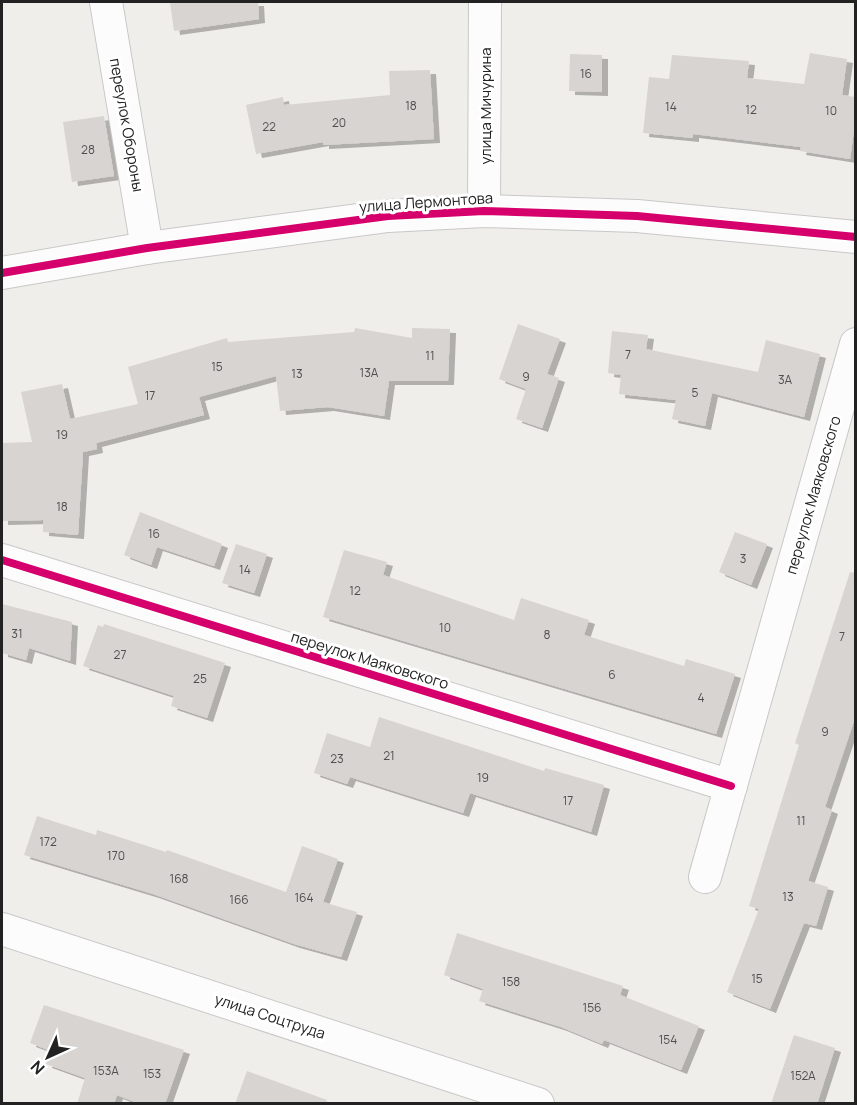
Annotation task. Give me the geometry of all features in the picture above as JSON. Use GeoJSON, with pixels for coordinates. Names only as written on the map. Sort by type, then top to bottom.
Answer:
{"type":"FeatureCollection","features":[{"type":"Feature","properties":{"kind":"street","name":"переулок Обороны"},"geometry":{"type":"LineString","coordinates":[[106,2],[147,248]]}},
{"type":"Feature","properties":{"kind":"street","name":"улица Мичурина"},"geometry":{"type":"LineString","coordinates":[[484,211],[485,2]]}},
{"type":"Feature","properties":{"kind":"street","name":"улица Лермонтова"},"geometry":{"type":"LineString","coordinates":[[2,273],[147,248],[388,216],[484,211],[637,216],[855,237]]}},
{"type":"Feature","properties":{"kind":"street","name":"переулок Маяковского"},"geometry":{"type":"LineString","coordinates":[[705,877],[855,344]]}},
{"type":"Feature","properties":{"kind":"street","name":"переулок Маяковского"},"geometry":{"type":"LineString","coordinates":[[2,560],[731,786]]}},
{"type":"Feature","properties":{"kind":"street","name":"улица Соцтруда"},"geometry":{"type":"LineString","coordinates":[[2,929],[538,1104]]}},
{"type":"Feature","properties":{"kind":"building"},"geometry":{"type":"Polygon","coordinates":[[[170,2],[258,2],[259,19],[174,31],[170,2]]]}},
{"type":"Feature","properties":{"kind":"building"},"geometry":{"type":"Polygon","coordinates":[[[810,53],[847,59],[842,95],[855,97],[855,123],[850,159],[800,151],[801,147],[693,134],[693,138],[643,133],[649,77],[669,79],[672,55],[749,61],[747,78],[804,84],[810,53]]]}},
{"type":"Feature","properties":{"kind":"building"},"geometry":{"type":"Polygon","coordinates":[[[570,54],[602,55],[602,92],[569,91],[570,54]]]}},
{"type":"Feature","properties":{"kind":"building"},"geometry":{"type":"Polygon","coordinates":[[[430,70],[434,139],[323,145],[323,142],[256,154],[246,105],[283,97],[284,105],[390,95],[389,71],[430,70]]]}},
{"type":"Feature","properties":{"kind":"building"},"geometry":{"type":"Polygon","coordinates":[[[104,116],[114,176],[72,182],[63,122],[104,116]]]}},
{"type":"Feature","properties":{"kind":"building"},"geometry":{"type":"Polygon","coordinates":[[[518,324],[560,339],[547,374],[559,378],[542,428],[516,419],[526,389],[499,379],[518,324]]]}},
{"type":"Feature","properties":{"kind":"building"},"geometry":{"type":"Polygon","coordinates":[[[355,328],[412,338],[412,328],[450,329],[448,381],[389,381],[384,416],[328,407],[280,411],[276,376],[199,397],[204,415],[96,443],[97,449],[83,452],[78,535],[43,532],[43,520],[2,521],[2,443],[32,442],[21,392],[62,384],[70,419],[138,404],[128,367],[227,338],[228,342],[354,332],[355,328]]]}},
{"type":"Feature","properties":{"kind":"building"},"geometry":{"type":"Polygon","coordinates":[[[612,331],[648,335],[646,349],[758,372],[766,340],[820,354],[804,417],[712,393],[705,426],[672,419],[676,400],[619,394],[621,375],[608,373],[612,331]]]}},
{"type":"Feature","properties":{"kind":"building"},"geometry":{"type":"Polygon","coordinates":[[[140,512],[222,544],[214,566],[157,547],[151,565],[124,555],[140,512]]]}},
{"type":"Feature","properties":{"kind":"building"},"geometry":{"type":"Polygon","coordinates":[[[735,532],[767,544],[751,585],[719,572],[735,532]]]}},
{"type":"Feature","properties":{"kind":"building"},"geometry":{"type":"Polygon","coordinates":[[[236,544],[267,554],[254,593],[222,583],[236,544]]]}},
{"type":"Feature","properties":{"kind":"building"},"geometry":{"type":"Polygon","coordinates":[[[344,550],[387,562],[383,575],[514,620],[521,598],[589,620],[584,635],[684,666],[686,659],[735,674],[716,734],[323,617],[344,550]]]}},
{"type":"Feature","properties":{"kind":"building"},"geometry":{"type":"Polygon","coordinates":[[[850,572],[855,573],[855,718],[825,807],[832,810],[808,881],[828,887],[816,926],[804,923],[770,1009],[727,992],[759,909],[749,906],[799,745],[795,743],[850,572]]]}},
{"type":"Feature","properties":{"kind":"building"},"geometry":{"type":"Polygon","coordinates":[[[2,604],[72,622],[70,661],[29,648],[26,660],[2,653],[2,604]]]}},
{"type":"Feature","properties":{"kind":"building"},"geometry":{"type":"Polygon","coordinates":[[[104,624],[225,663],[207,718],[171,706],[174,696],[83,666],[98,625],[103,627],[104,624]]]}},
{"type":"Feature","properties":{"kind":"building"},"geometry":{"type":"Polygon","coordinates":[[[379,717],[544,771],[545,768],[604,785],[591,832],[470,793],[463,813],[350,777],[347,784],[314,773],[327,733],[370,747],[379,717]]]}},
{"type":"Feature","properties":{"kind":"building"},"geometry":{"type":"Polygon","coordinates":[[[37,816],[96,835],[97,830],[166,852],[167,850],[286,892],[302,846],[338,859],[323,902],[357,912],[341,957],[294,944],[153,894],[24,855],[37,816]]]}},
{"type":"Feature","properties":{"kind":"building"},"geometry":{"type":"Polygon","coordinates":[[[457,933],[623,986],[620,995],[699,1026],[681,1070],[604,1040],[602,1044],[561,1027],[479,1001],[483,989],[444,975],[457,933]]]}},
{"type":"Feature","properties":{"kind":"building"},"geometry":{"type":"Polygon","coordinates":[[[44,1005],[184,1050],[165,1104],[140,1104],[117,1095],[114,1104],[77,1104],[85,1078],[46,1064],[51,1051],[30,1043],[44,1005]]]}},
{"type":"Feature","properties":{"kind":"building"},"geometry":{"type":"Polygon","coordinates":[[[794,1035],[835,1048],[817,1104],[771,1104],[794,1035]]]}},
{"type":"Feature","properties":{"kind":"building"},"geometry":{"type":"Polygon","coordinates":[[[247,1071],[327,1100],[326,1104],[235,1104],[247,1071]]]}},
{"type":"Feature","properties":{"kind":"cycle path"},"geometry":{"type":"LineString","coordinates":[[2,273],[147,248],[388,216],[484,211],[637,216],[856,237]]}},
{"type":"Feature","properties":{"kind":"cycle path"},"geometry":{"type":"LineString","coordinates":[[2,560],[731,786]]}}]}
